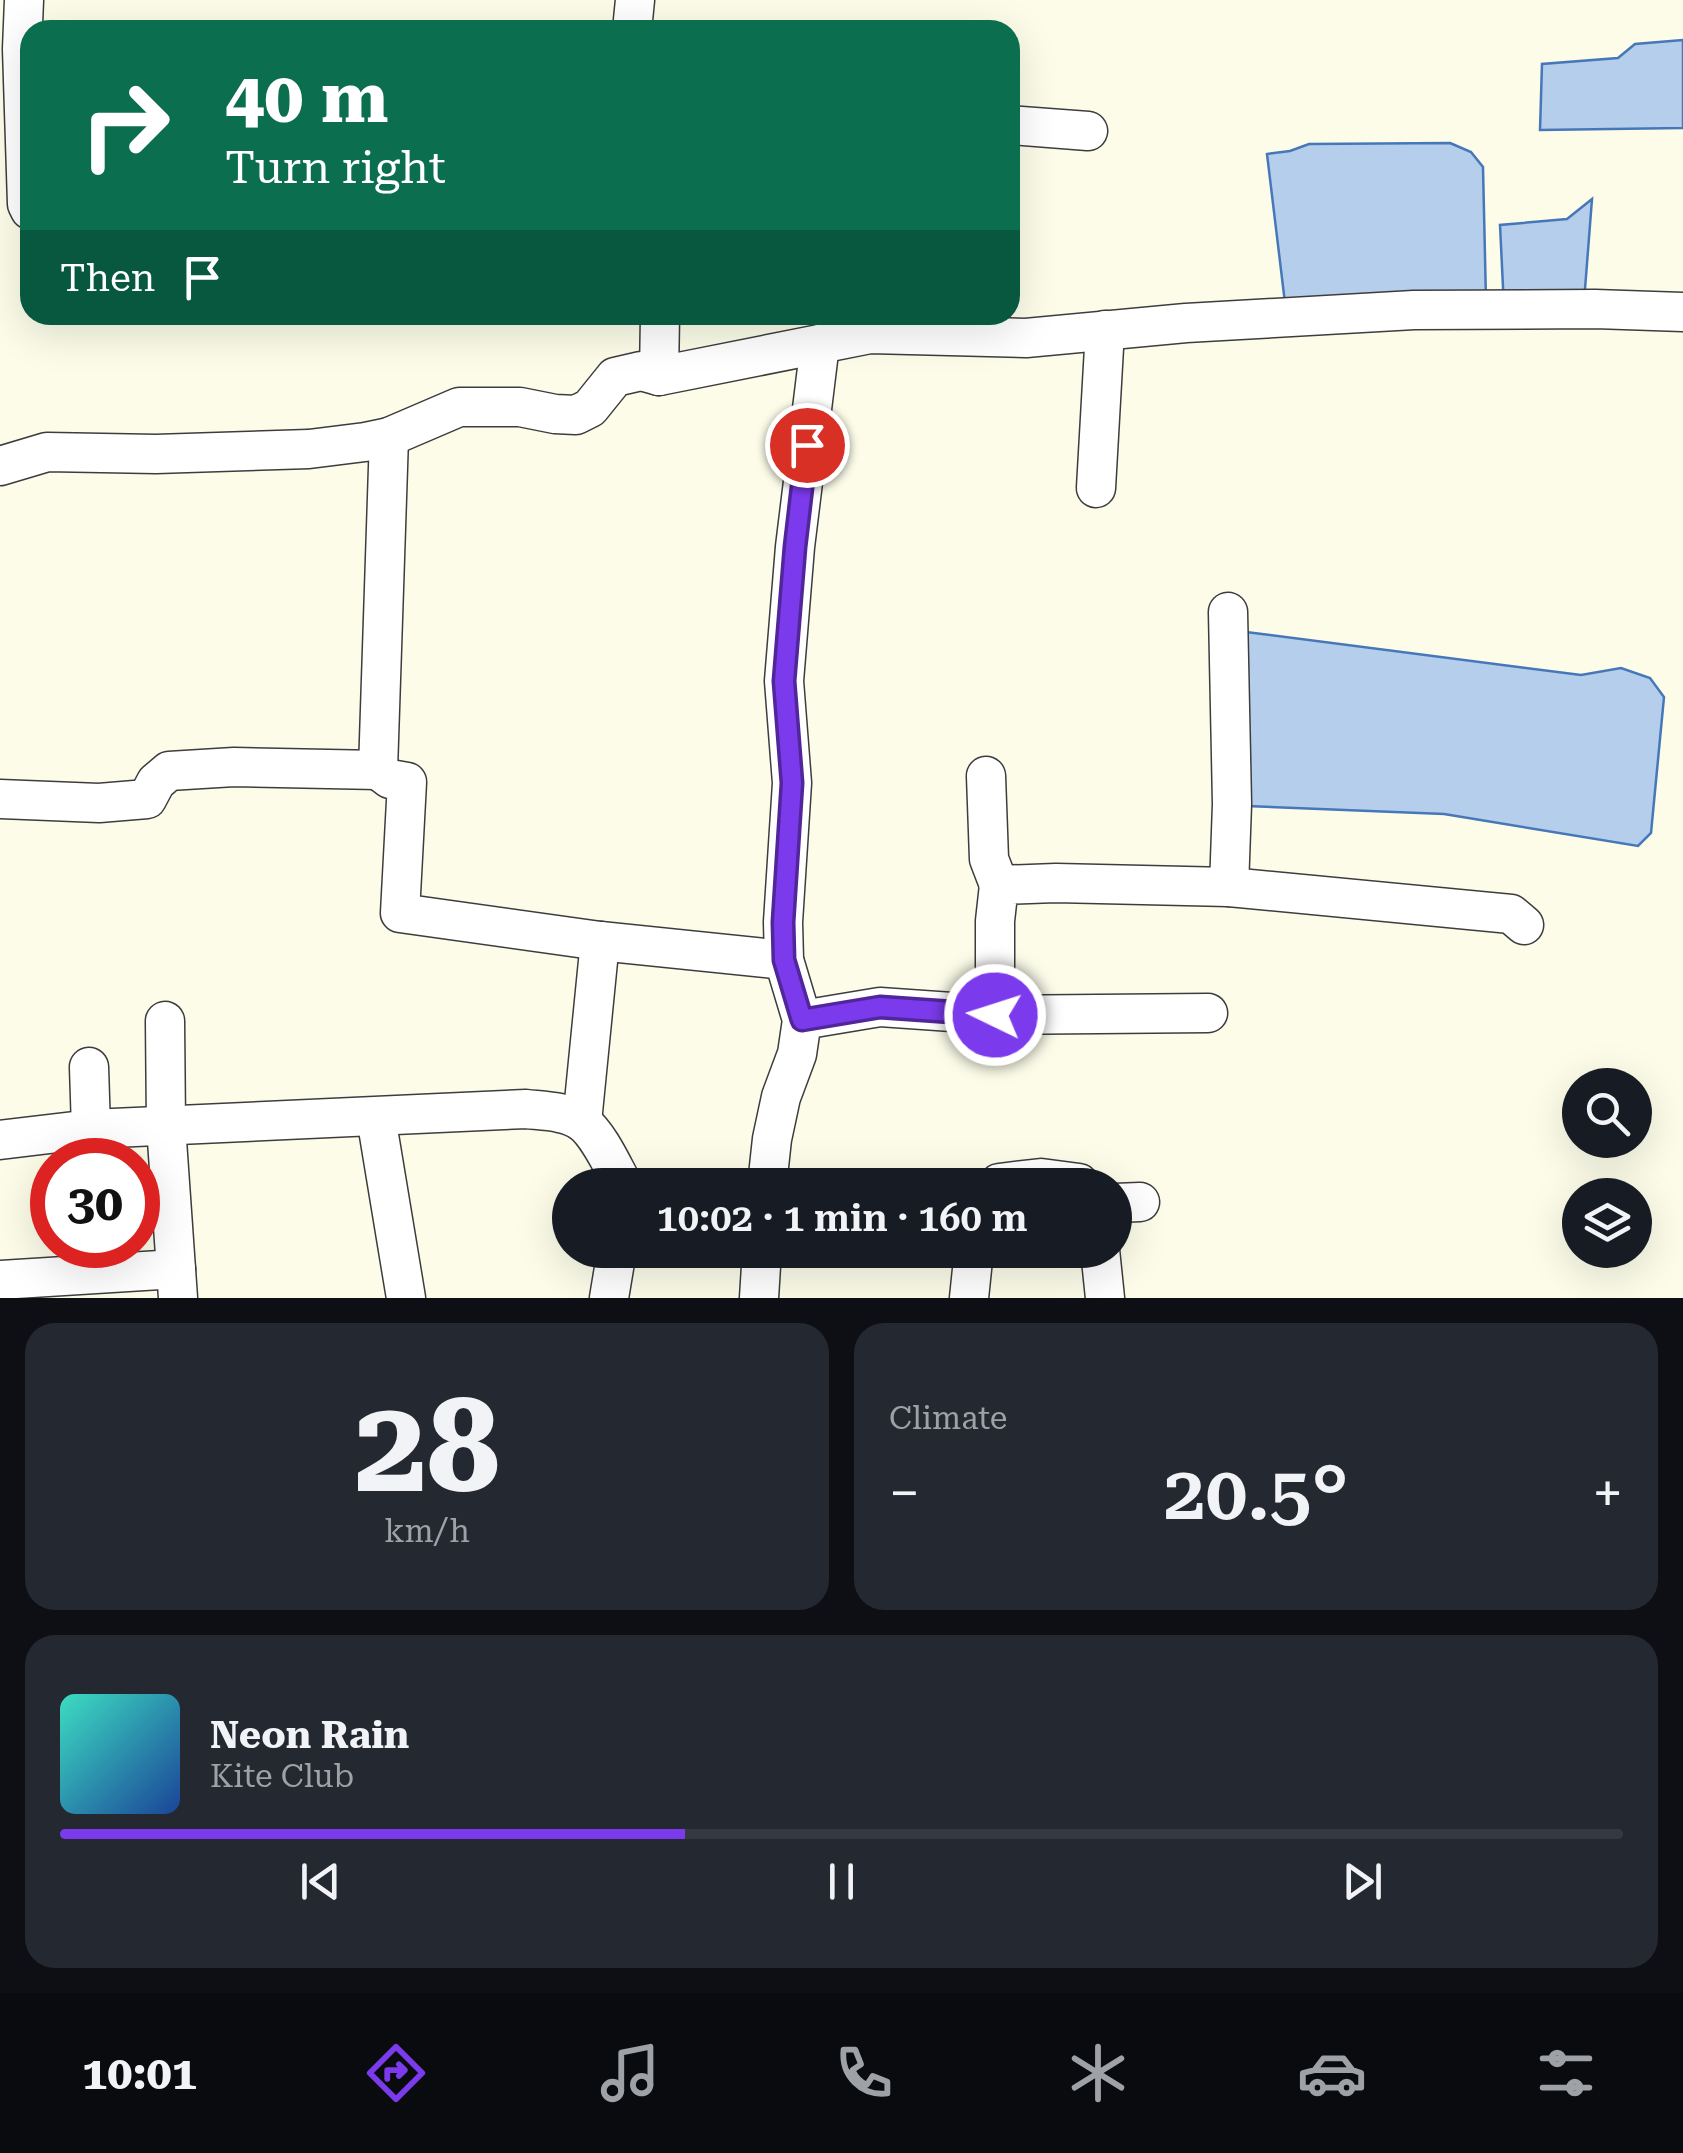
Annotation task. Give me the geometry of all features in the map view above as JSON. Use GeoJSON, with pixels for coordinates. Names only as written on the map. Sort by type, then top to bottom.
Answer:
{"type":"FeatureCollection","features":[{"type":"Feature","properties":{"kind":"street"},"geometry":{"type":"LineString","coordinates":[[20,71],[12,101],[20,156]]}},
{"type":"Feature","properties":{"kind":"street"},"geometry":{"type":"LineString","coordinates":[[1020,126],[1088,131]]}},
{"type":"Feature","properties":{"kind":"street"},"geometry":{"type":"LineString","coordinates":[[881,325],[1026,338],[1186,323],[1414,310],[1683,312]]}},
{"type":"Feature","properties":{"kind":"street"},"geometry":{"type":"LineString","coordinates":[[659,376],[660,325]]}},
{"type":"Feature","properties":{"kind":"street"},"geometry":{"type":"LineString","coordinates":[[0,466],[47,452],[252,451],[365,442],[389,437],[459,407],[520,407],[576,415],[590,408],[615,378],[641,372],[659,376],[820,344],[868,325]]}},
{"type":"Feature","properties":{"kind":"street"},"geometry":{"type":"LineString","coordinates":[[1096,488],[1104,330]]}},
{"type":"Feature","properties":{"kind":"street"},"geometry":{"type":"LineString","coordinates":[[769,1168],[781,1097],[797,1054],[802,1020],[784,960],[792,783],[784,681],[795,547],[820,344]]}},
{"type":"Feature","properties":{"kind":"street"},"geometry":{"type":"LineString","coordinates":[[378,770],[389,437]]}},
{"type":"Feature","properties":{"kind":"street"},"geometry":{"type":"LineString","coordinates":[[1228,612],[1230,887]]}},
{"type":"Feature","properties":{"kind":"street"},"geometry":{"type":"LineString","coordinates":[[0,800],[100,803],[147,799],[156,782],[169,771],[234,766],[378,770],[407,782],[400,913],[600,941],[784,960]]}},
{"type":"Feature","properties":{"kind":"street"},"geometry":{"type":"LineString","coordinates":[[986,776],[989,859],[999,885],[995,1015]]}},
{"type":"Feature","properties":{"kind":"street"},"geometry":{"type":"LineString","coordinates":[[999,885],[1230,887],[1511,914],[1524,924]]}},
{"type":"Feature","properties":{"kind":"street"},"geometry":{"type":"LineString","coordinates":[[582,1122],[600,941]]}},
{"type":"Feature","properties":{"kind":"street"},"geometry":{"type":"LineString","coordinates":[[802,1020],[880,1007],[995,1015],[1208,1013]]}},
{"type":"Feature","properties":{"kind":"street"},"geometry":{"type":"LineString","coordinates":[[0,1280],[177,1283],[166,1126],[165,1021]]}},
{"type":"Feature","properties":{"kind":"street"},"geometry":{"type":"LineString","coordinates":[[89,1067],[91,1129]]}},
{"type":"Feature","properties":{"kind":"street"},"geometry":{"type":"LineString","coordinates":[[0,1140],[91,1129],[526,1109],[558,1112],[582,1122],[614,1168]]}},
{"type":"Feature","properties":{"kind":"street"},"geometry":{"type":"LineString","coordinates":[[376,1117],[406,1298]]}},
{"type":"Feature","properties":{"kind":"street"},"geometry":{"type":"LineString","coordinates":[[609,1298],[614,1268]]}},
{"type":"Feature","properties":{"kind":"street"},"geometry":{"type":"LineString","coordinates":[[759,1298],[761,1268]]}},
{"type":"Feature","properties":{"kind":"street"},"geometry":{"type":"LineString","coordinates":[[969,1298],[972,1268]]}},
{"type":"Feature","properties":{"kind":"street"},"geometry":{"type":"LineString","coordinates":[[1102,1268],[1105,1298]]}},
{"type":"Feature","properties":{"kind":"water"},"geometry":{"type":"Polygon","coordinates":[[[1683,40],[1683,128],[1540,130],[1542,64],[1618,58],[1635,44],[1683,40]]]}},
{"type":"Feature","properties":{"kind":"water"},"geometry":{"type":"Polygon","coordinates":[[[1450,143],[1471,152],[1483,167],[1486,301],[1285,303],[1267,154],[1309,144],[1450,143]]]}},
{"type":"Feature","properties":{"kind":"water"},"geometry":{"type":"Polygon","coordinates":[[[1592,199],[1584,302],[1504,308],[1500,225],[1567,219],[1592,199]]]}},
{"type":"Feature","properties":{"kind":"water"},"geometry":{"type":"Polygon","coordinates":[[[1246,632],[1581,675],[1621,668],[1650,678],[1664,697],[1651,833],[1638,846],[1444,814],[1221,805],[1246,632]]]}},
{"type":"Feature","properties":{"kind":"route"},"geometry":{"type":"LineString","coordinates":[[807,445],[784,681],[792,783],[784,960],[794,998],[802,1020],[880,1007],[995,1015]]}}]}
